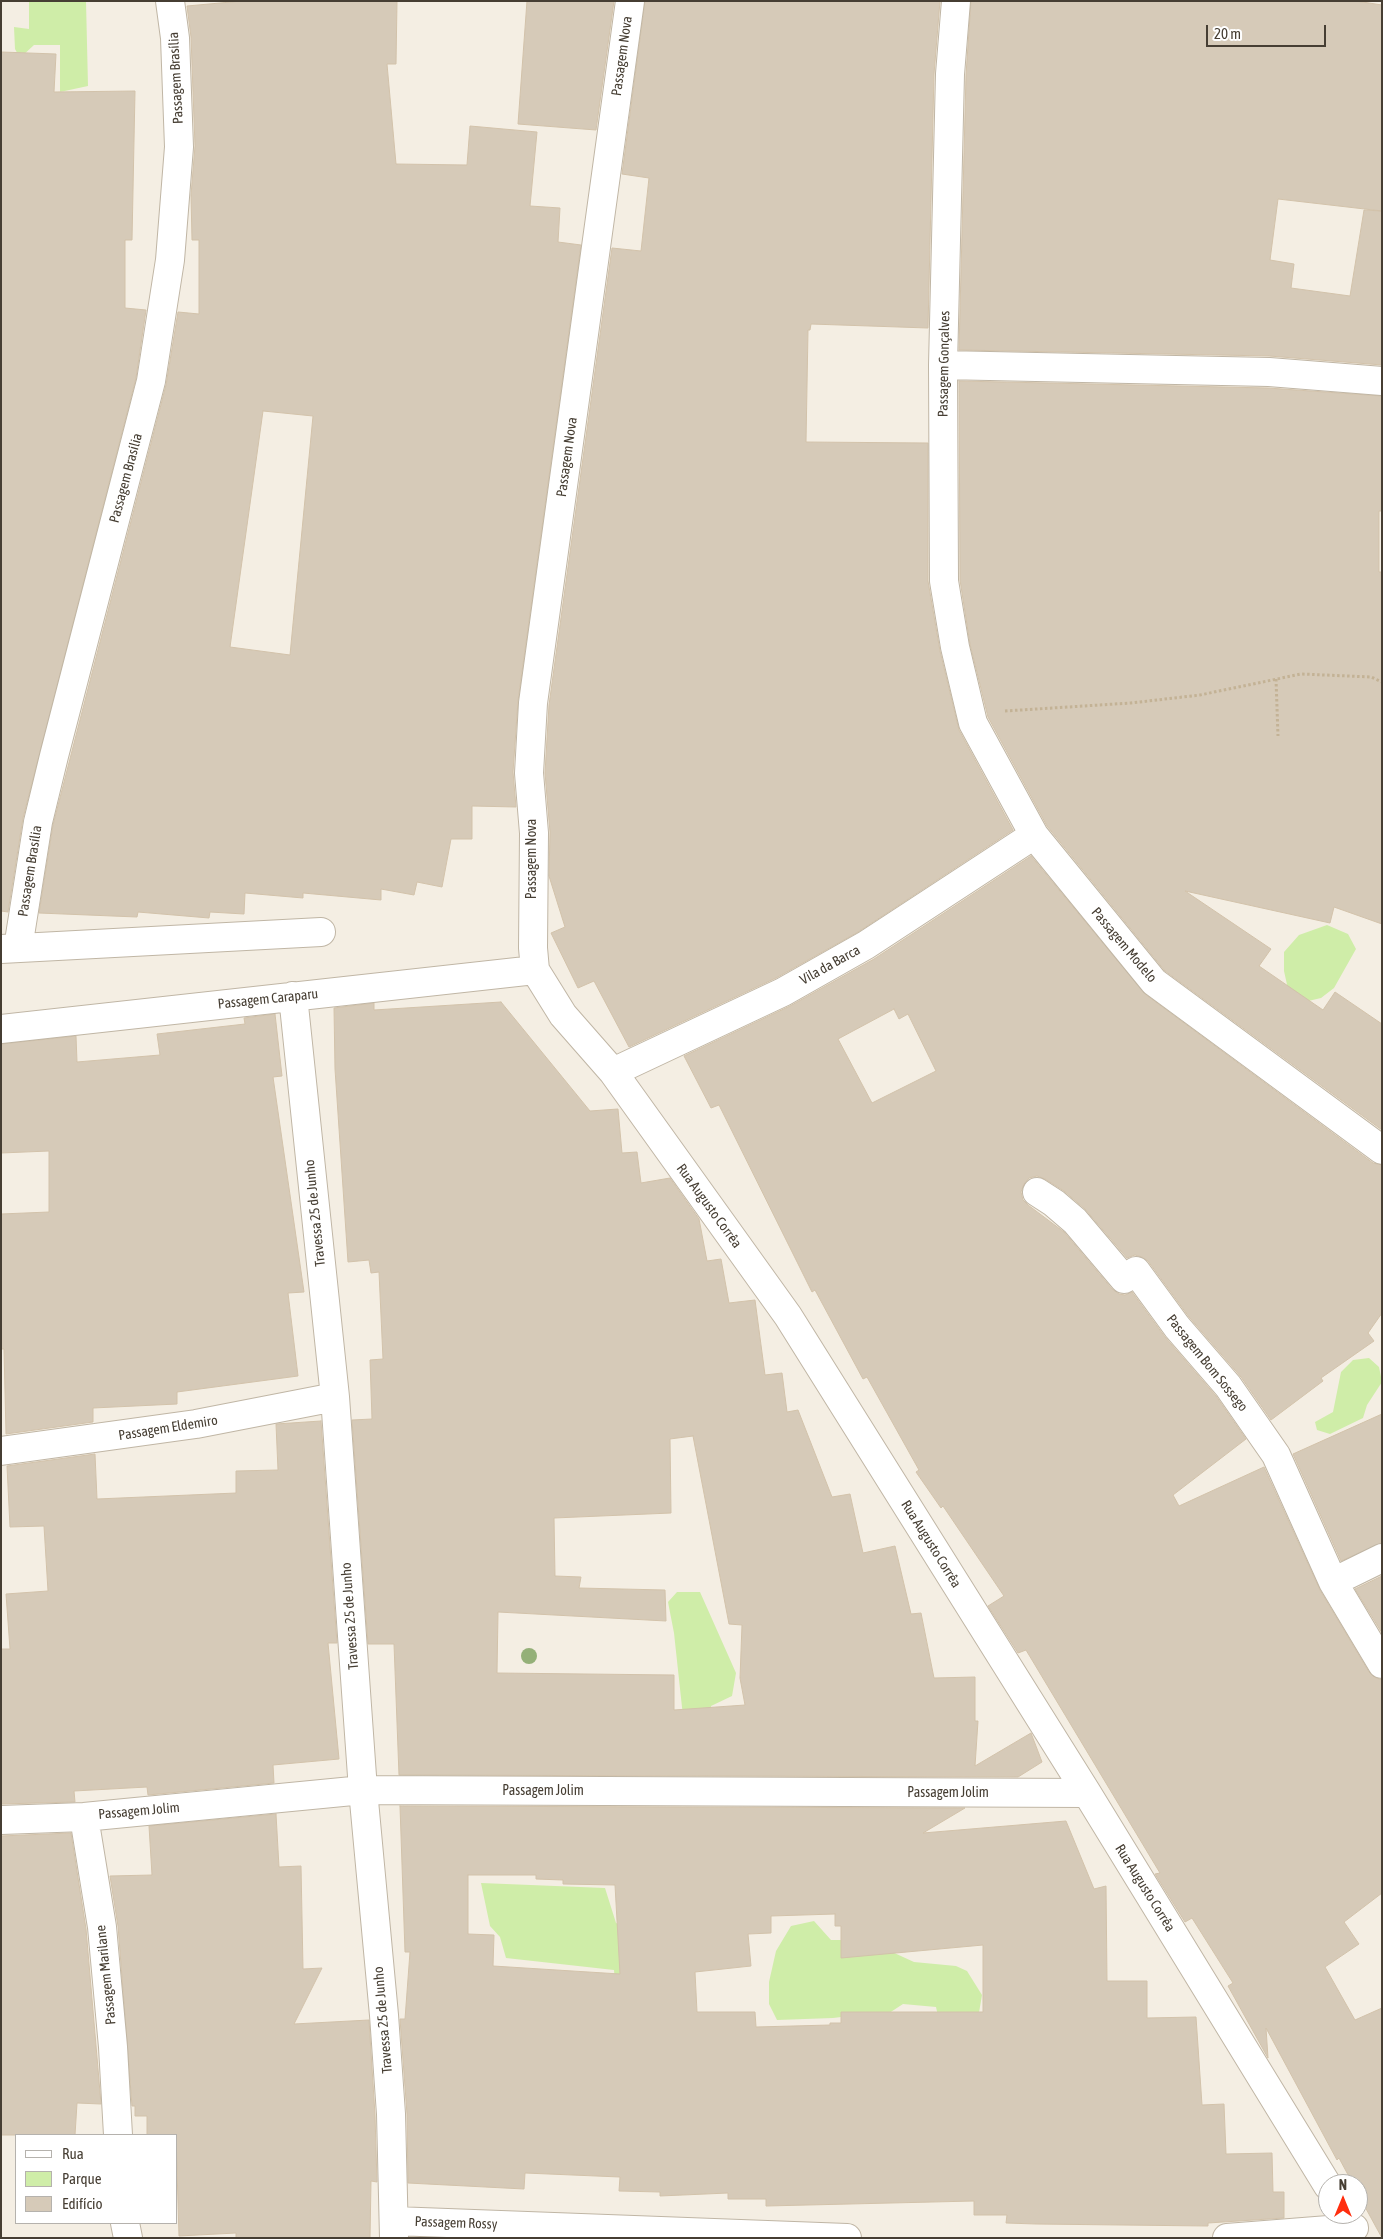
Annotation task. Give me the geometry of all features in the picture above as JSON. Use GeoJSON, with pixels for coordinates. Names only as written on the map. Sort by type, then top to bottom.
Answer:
{"type":"FeatureCollection","features":[{"type":"Feature","properties":{"kind":"street","name":"Passagem Brasília"},"geometry":{"type":"LineString","coordinates":[[10,948],[54,756],[151,381],[170,260],[179,147],[175,38],[170,1]]}},
{"type":"Feature","properties":{"kind":"street","name":"Passagem Nova"},"geometry":{"type":"LineString","coordinates":[[533,914],[534,834],[529,773],[533,703],[630,1]]}},
{"type":"Feature","properties":{"kind":"street","name":"Passagem Gonçalves"},"geometry":{"type":"LineString","coordinates":[[956,1],[950,74],[943,365],[944,581],[971,719]]}},
{"type":"Feature","properties":{"kind":"street"},"geometry":{"type":"LineString","coordinates":[[943,365],[1269,372],[1382,381]]}},
{"type":"Feature","properties":{"kind":"street","name":"Passagem Modelo"},"geometry":{"type":"LineString","coordinates":[[971,719],[1034,836],[1154,982],[1382,1150]]}},
{"type":"Feature","properties":{"kind":"street","name":"Vila da Barca"},"geometry":{"type":"LineString","coordinates":[[613,1072],[782,992],[858,950],[1034,836]]}},
{"type":"Feature","properties":{"kind":"street","name":"Rua Augusto Corrêa"},"geometry":{"type":"LineString","coordinates":[[533,914],[535,970],[563,1015],[613,1072],[788,1316],[1087,1793],[1321,2174]]}},
{"type":"Feature","properties":{"kind":"street"},"geometry":{"type":"LineString","coordinates":[[10,948],[321,932]]}},
{"type":"Feature","properties":{"kind":"street","name":"Passagem Caraparu"},"geometry":{"type":"LineString","coordinates":[[1,1029],[535,970]]}},
{"type":"Feature","properties":{"kind":"street","name":"Travessa 25 de Junho"},"geometry":{"type":"LineString","coordinates":[[293,996],[335,1397],[363,1790],[384,2015],[394,2230]]}},
{"type":"Feature","properties":{"kind":"street","name":"Passagem Bom Sossego"},"geometry":{"type":"LineString","coordinates":[[1037,1192],[1054,1202],[1075,1221],[1124,1279],[1136,1271],[1177,1327],[1228,1386],[1276,1455],[1333,1582],[1382,1664]]}},
{"type":"Feature","properties":{"kind":"street","name":"Passagem Eldemiro"},"geometry":{"type":"LineString","coordinates":[[1,1452],[196,1424],[335,1397]]}},
{"type":"Feature","properties":{"kind":"street"},"geometry":{"type":"LineString","coordinates":[[1333,1582],[1382,1558]]}},
{"type":"Feature","properties":{"kind":"street","name":"Passagem Jolim"},"geometry":{"type":"LineString","coordinates":[[1,1820],[84,1816],[363,1790],[1087,1793]]}},
{"type":"Feature","properties":{"kind":"street","name":"Passagem Marilane"},"geometry":{"type":"LineString","coordinates":[[84,1816],[102,1928],[114,2047],[118,2134]]}},
{"type":"Feature","properties":{"kind":"street"},"geometry":{"type":"LineString","coordinates":[[125,2224],[128,2238]]}},
{"type":"Feature","properties":{"kind":"street"},"geometry":{"type":"LineString","coordinates":[[1227,2238],[1354,2227]]}},
{"type":"Feature","properties":{"kind":"street","name":"Passagem Rossy"},"geometry":{"type":"LineString","coordinates":[[394,2230],[847,2238]]}},
{"type":"Feature","properties":{"kind":"path"},"geometry":{"type":"LineString","coordinates":[[971,719],[1200,695],[1301,674],[1370,677],[1382,682]]}},
{"type":"Feature","properties":{"kind":"path"},"geometry":{"type":"LineString","coordinates":[[1276,679],[1278,736]]}},
{"type":"Feature","properties":{"kind":"green space"},"geometry":{"type":"Polygon","coordinates":[[[29,1],[86,1],[88,86],[60,92],[60,45],[34,45],[20,58],[15,49],[14,27],[29,29],[29,1]]]}},
{"type":"Feature","properties":{"kind":"green space"},"geometry":{"type":"Polygon","coordinates":[[[1327,925],[1348,934],[1356,949],[1334,988],[1321,998],[1304,1002],[1288,989],[1284,971],[1284,952],[1299,935],[1327,925]]]}},
{"type":"Feature","properties":{"kind":"green space"},"geometry":{"type":"Polygon","coordinates":[[[1369,1358],[1379,1367],[1382,1382],[1367,1405],[1363,1418],[1330,1434],[1317,1430],[1315,1422],[1333,1412],[1341,1372],[1353,1360],[1369,1358]]]}},
{"type":"Feature","properties":{"kind":"green space"},"geometry":{"type":"Polygon","coordinates":[[[677,1592],[700,1592],[736,1673],[732,1696],[711,1706],[719,1772],[685,1735],[674,1633],[668,1602],[677,1592]]]}},
{"type":"Feature","properties":{"kind":"green space"},"geometry":{"type":"Polygon","coordinates":[[[481,1883],[605,1888],[616,1923],[644,1930],[617,2010],[614,1970],[506,1958],[500,1937],[490,1926],[481,1883]]]}},
{"type":"Feature","properties":{"kind":"green space"},"geometry":{"type":"Polygon","coordinates":[[[814,1921],[831,1940],[858,1940],[879,1946],[914,1962],[956,1966],[967,1971],[982,1995],[975,2036],[943,2038],[936,2007],[903,2004],[880,2019],[858,2015],[777,2020],[769,2004],[769,1982],[776,1951],[791,1926],[814,1921]]]}},
{"type":"Feature","properties":{"kind":"building"},"geometry":{"type":"Polygon","coordinates":[[[242,1],[397,1],[396,64],[387,64],[396,164],[467,165],[470,126],[537,132],[530,206],[560,208],[558,242],[581,245],[518,701],[513,772],[516,807],[472,806],[472,839],[451,839],[442,887],[417,882],[414,895],[381,889],[381,900],[303,893],[303,898],[245,893],[244,914],[210,912],[209,918],[138,912],[137,917],[39,913],[53,825],[166,385],[178,312],[199,314],[199,240],[192,240],[191,195],[195,146],[191,37],[187,6],[242,1]],[[263,411],[230,647],[290,655],[313,416],[263,411]]]}},
{"type":"Feature","properties":{"kind":"building"},"geometry":{"type":"Polygon","coordinates":[[[527,1],[614,1],[596,130],[518,124],[527,1]]]}},
{"type":"Feature","properties":{"kind":"building"},"geometry":{"type":"Polygon","coordinates":[[[645,1],[940,1],[934,74],[928,328],[811,324],[810,330],[808,330],[806,442],[928,443],[928,581],[940,651],[959,730],[1013,830],[858,932],[776,978],[629,1047],[594,981],[578,988],[551,933],[565,927],[549,876],[550,832],[545,773],[549,705],[612,248],[641,251],[649,178],[622,174],[645,1]]]}},
{"type":"Feature","properties":{"kind":"building"},"geometry":{"type":"Polygon","coordinates":[[[971,1],[1356,1],[1382,5],[1382,211],[1382,365],[1269,356],[959,350],[966,75],[971,1]],[[1278,199],[1270,260],[1294,264],[1291,288],[1350,296],[1364,210],[1382,211],[1278,199]]]}},
{"type":"Feature","properties":{"kind":"building"},"geometry":{"type":"Polygon","coordinates":[[[1,52],[56,54],[54,92],[135,91],[132,240],[125,240],[125,308],[146,310],[136,378],[23,818],[8,912],[1,911],[1,52]]]}},
{"type":"Feature","properties":{"kind":"building"},"geometry":{"type":"Polygon","coordinates":[[[959,381],[1268,388],[1382,396],[1382,511],[1379,511],[1379,572],[1382,572],[1382,924],[1334,907],[1330,923],[1185,891],[1271,949],[1259,966],[1323,1010],[1335,992],[1382,1024],[1382,1130],[1165,971],[1047,826],[988,717],[970,644],[960,580],[959,381]]]}},
{"type":"Feature","properties":{"kind":"building"},"geometry":{"type":"Polygon","coordinates":[[[1031,856],[1145,994],[1373,1163],[1382,1165],[1382,1313],[1368,1333],[1374,1341],[1321,1378],[1323,1381],[1271,1420],[1241,1377],[1189,1317],[1148,1261],[1135,1255],[1127,1258],[1085,1209],[1064,1191],[1045,1179],[1037,1176],[1029,1178],[1021,1192],[1023,1200],[1064,1232],[1112,1289],[1119,1294],[1125,1295],[1132,1292],[1165,1337],[1216,1396],[1246,1439],[1173,1495],[1179,1506],[1264,1467],[1320,1590],[1369,1672],[1374,1677],[1382,1680],[1382,1893],[1344,1922],[1359,1944],[1325,1967],[1355,2020],[1382,2008],[1382,2238],[1368,2212],[1368,2174],[1348,2174],[1339,2158],[1337,2160],[1266,2028],[1268,2058],[1228,1986],[1233,1983],[1192,1918],[1185,1922],[1155,1874],[1160,1873],[1026,1650],[1018,1653],[988,1606],[1004,1596],[943,1506],[941,1508],[916,1472],[919,1470],[867,1377],[863,1379],[815,1290],[812,1292],[719,1105],[711,1108],[684,1056],[790,1006],[874,959],[1031,856]],[[894,1009],[838,1039],[872,1103],[936,1071],[908,1014],[899,1019],[894,1009]]]}},
{"type":"Feature","properties":{"kind":"building"},"geometry":{"type":"Polygon","coordinates":[[[501,1002],[590,1111],[618,1109],[622,1153],[637,1152],[641,1183],[670,1178],[699,1219],[707,1261],[721,1259],[729,1303],[755,1300],[765,1375],[782,1373],[787,1412],[798,1410],[832,1497],[850,1494],[863,1553],[895,1546],[911,1614],[921,1613],[934,1678],[975,1677],[975,1721],[978,1721],[975,1766],[1031,1733],[1042,1762],[1018,1777],[399,1775],[394,1644],[368,1644],[352,1420],[372,1419],[370,1360],[383,1359],[379,1272],[371,1273],[369,1260],[348,1262],[335,1069],[334,1008],[374,1003],[374,1010],[501,1002]],[[693,1436],[670,1439],[671,1513],[554,1518],[555,1576],[581,1577],[579,1588],[665,1590],[666,1621],[498,1612],[497,1673],[674,1675],[674,1710],[745,1705],[740,1678],[742,1625],[729,1624],[693,1436]]]}},
{"type":"Feature","properties":{"kind":"building"},"geometry":{"type":"Polygon","coordinates":[[[275,1014],[282,1076],[273,1077],[304,1292],[288,1293],[298,1376],[177,1392],[177,1404],[93,1408],[93,1422],[6,1434],[4,1349],[1,1349],[1,1214],[49,1212],[49,1151],[1,1153],[1,1044],[76,1036],[77,1062],[160,1055],[157,1034],[245,1024],[244,1018],[275,1014]]]}},
{"type":"Feature","properties":{"kind":"building"},"geometry":{"type":"Polygon","coordinates":[[[1382,1414],[1382,1543],[1341,1561],[1293,1454],[1382,1414]]]}},
{"type":"Feature","properties":{"kind":"building"},"geometry":{"type":"Polygon","coordinates":[[[321,1421],[337,1643],[328,1643],[339,1759],[273,1765],[274,1783],[148,1795],[147,1787],[74,1791],[75,1802],[1,1804],[1,1649],[10,1649],[6,1594],[48,1591],[44,1526],[10,1527],[7,1466],[95,1454],[97,1499],[236,1493],[236,1471],[278,1470],[276,1424],[321,1421]]]}},
{"type":"Feature","properties":{"kind":"building"},"geometry":{"type":"Polygon","coordinates":[[[1382,1576],[1382,1633],[1355,1589],[1382,1576]]]}},
{"type":"Feature","properties":{"kind":"building"},"geometry":{"type":"Polygon","coordinates":[[[400,1806],[965,1808],[923,1833],[1066,1821],[1094,1889],[1106,1886],[1107,1981],[1147,1981],[1147,2018],[1196,2017],[1202,2105],[1224,2104],[1226,2154],[1272,2153],[1273,2192],[1284,2192],[1284,2218],[1208,2223],[1208,2226],[1006,2223],[1007,2215],[974,2215],[974,2201],[766,2206],[766,2199],[728,2199],[728,2193],[660,2196],[660,2192],[619,2191],[620,2177],[525,2173],[524,2189],[408,2183],[407,2114],[400,2019],[405,2019],[410,1952],[405,1952],[400,1806]],[[468,1875],[468,1934],[494,1935],[493,1966],[620,1974],[615,1885],[563,1884],[563,1880],[536,1879],[536,1875],[468,1875]],[[835,1914],[771,1916],[771,1933],[748,1934],[751,1966],[695,1972],[697,2012],[755,2012],[756,2027],[830,2025],[830,2023],[841,2023],[841,2012],[983,2012],[983,1945],[841,1958],[841,1926],[835,1926],[835,1914]]]}},
{"type":"Feature","properties":{"kind":"building"},"geometry":{"type":"Polygon","coordinates":[[[276,1814],[279,1867],[301,1866],[303,1969],[322,1968],[294,2024],[369,2020],[377,2182],[371,2181],[370,2238],[236,2238],[236,2233],[179,2236],[178,2134],[147,2134],[147,2116],[135,2116],[135,2106],[132,2106],[118,1926],[110,1876],[152,1875],[149,1826],[276,1814]]]}},
{"type":"Feature","properties":{"kind":"building"},"geometry":{"type":"Polygon","coordinates":[[[71,1833],[86,1929],[101,2104],[77,2103],[75,2134],[1,2135],[1,1836],[71,1833]]]}}]}
